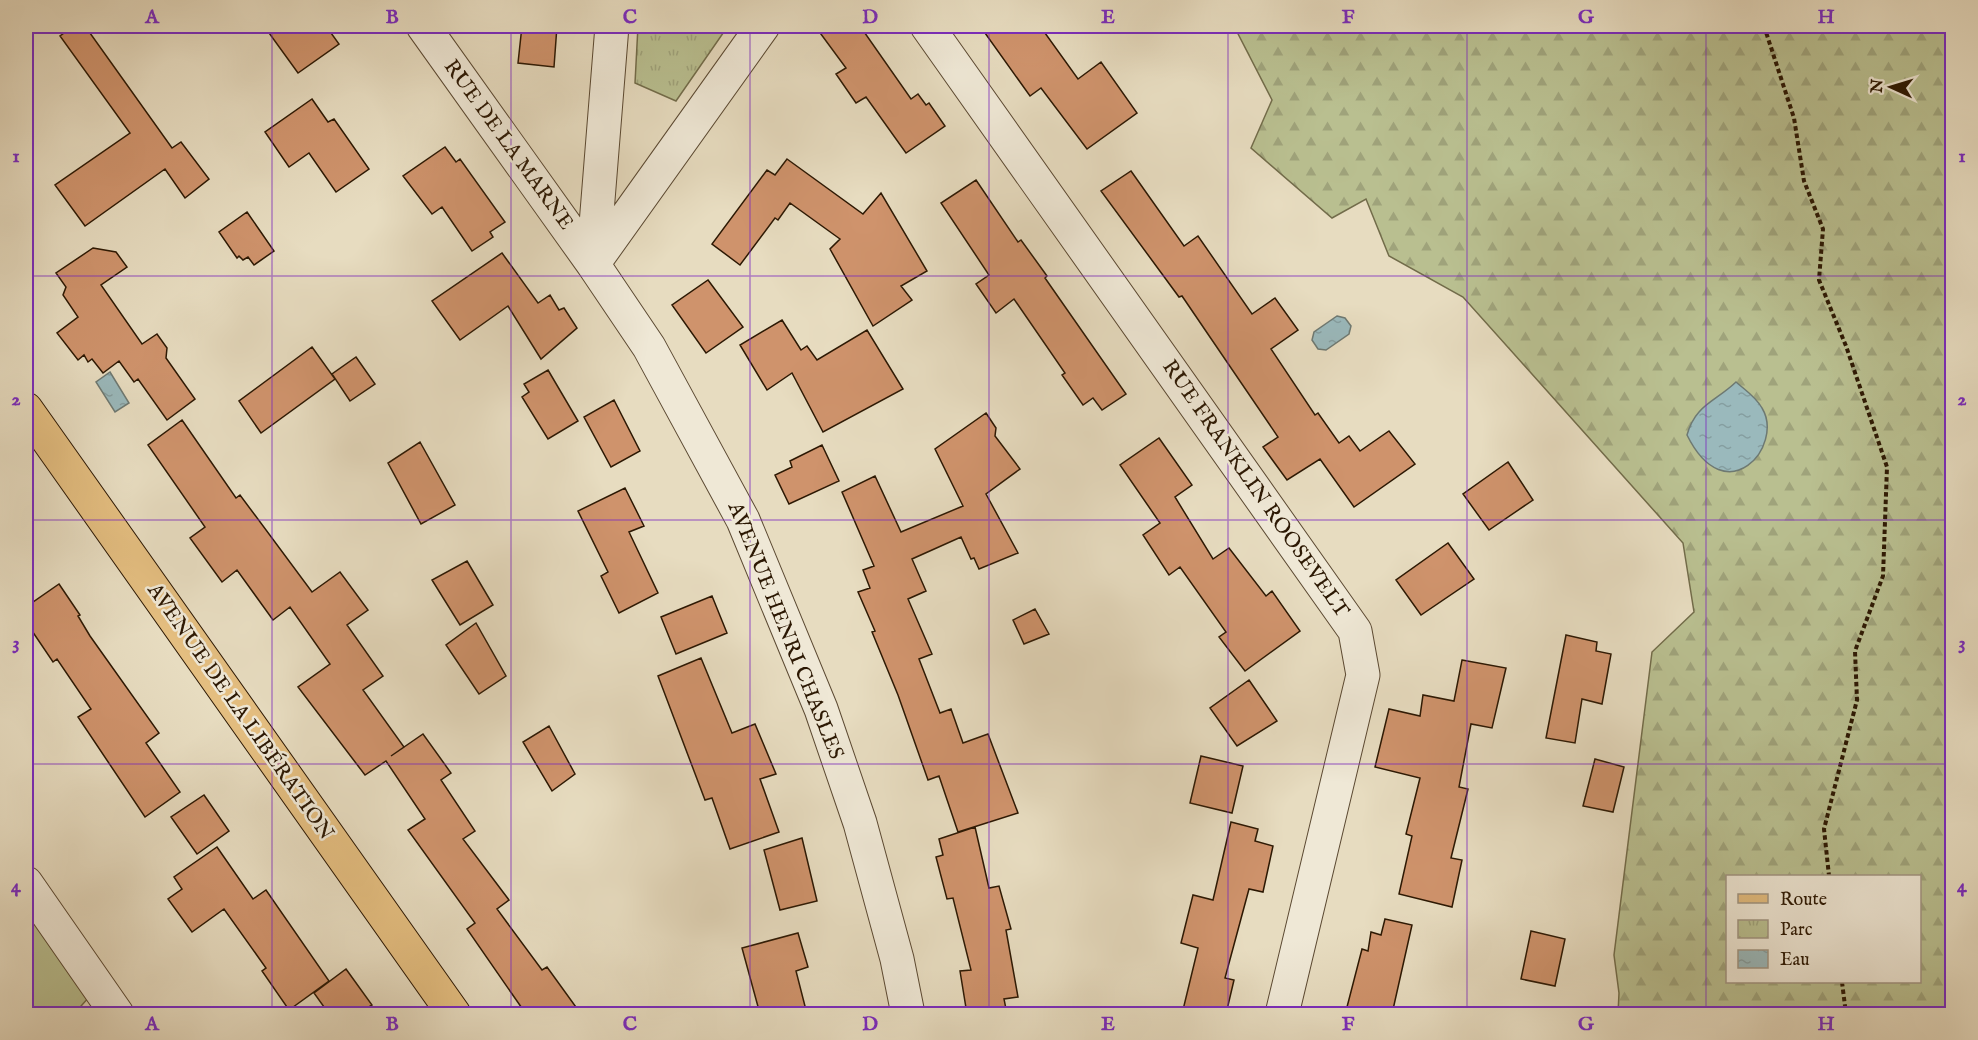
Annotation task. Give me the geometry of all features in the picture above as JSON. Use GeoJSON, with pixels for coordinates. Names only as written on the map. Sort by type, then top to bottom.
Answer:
{"type":"FeatureCollection","features":[{"type":"Feature","properties":{"kind":"main road","name":"AVENUE DE LA LIBÉRATION"},"geometry":{"type":"LineString","coordinates":[[26,409],[454,1014]]}},
{"type":"Feature","properties":{"kind":"street","name":"RUE DE LA MARNE"},"geometry":{"type":"LineString","coordinates":[[423,26],[593,264]]}},
{"type":"Feature","properties":{"kind":"street"},"geometry":{"type":"LineString","coordinates":[[593,264],[612,26]]}},
{"type":"Feature","properties":{"kind":"street"},"geometry":{"type":"LineString","coordinates":[[593,264],[763,26]]}},
{"type":"Feature","properties":{"kind":"street","name":"RUE FRANKLIN ROOSEVELT"},"geometry":{"type":"LineString","coordinates":[[927,26],[1355,631],[1363,675],[1282,1014]]}},
{"type":"Feature","properties":{"kind":"street","name":"AVENUE HENRI CHASLES"},"geometry":{"type":"LineString","coordinates":[[593,264],[649,347],[743,520],[821,709],[860,822],[897,959],[908,1014]]}},
{"type":"Feature","properties":{"kind":"street"},"geometry":{"type":"LineString","coordinates":[[26,884],[117,1014]]}},
{"type":"Feature","properties":{"kind":"path"},"geometry":{"type":"LineString","coordinates":[[1764,26],[1794,118],[1804,181],[1823,229],[1819,279],[1846,346],[1887,467],[1883,576],[1855,651],[1857,700],[1824,829],[1829,875]]}},
{"type":"Feature","properties":{"kind":"path"},"geometry":{"type":"LineString","coordinates":[[1842,983],[1846,1014]]}},
{"type":"Feature","properties":{"kind":"green space"},"geometry":{"type":"Polygon","coordinates":[[[638,26],[728,26],[676,101],[635,83],[638,26]]]}},
{"type":"Feature","properties":{"kind":"green space"},"geometry":{"type":"Polygon","coordinates":[[[1234,26],[1952,26],[1952,1014],[1618,1014],[1619,993],[1614,955],[1652,652],[1694,612],[1683,543],[1463,297],[1389,256],[1366,199],[1332,218],[1251,148],[1272,100],[1234,26]]]}},
{"type":"Feature","properties":{"kind":"green space"},"geometry":{"type":"Polygon","coordinates":[[[26,866],[105,979],[74,1014],[26,1014],[26,866]]]}},
{"type":"Feature","properties":{"kind":"water"},"geometry":{"type":"Polygon","coordinates":[[[1337,316],[1345,318],[1351,326],[1349,334],[1326,350],[1318,349],[1312,340],[1314,332],[1337,316]]]}},
{"type":"Feature","properties":{"kind":"water"},"geometry":{"type":"Polygon","coordinates":[[[110,372],[129,403],[115,412],[96,382],[110,372]]]}},
{"type":"Feature","properties":{"kind":"water"},"geometry":{"type":"Polygon","coordinates":[[[1736,382],[1760,404],[1767,423],[1765,439],[1759,454],[1748,465],[1734,471],[1718,469],[1702,458],[1687,435],[1700,410],[1736,382]]]}},
{"type":"Feature","properties":{"kind":"building"},"geometry":{"type":"Polygon","coordinates":[[[74,26],[85,26],[172,148],[181,142],[209,179],[185,198],[165,169],[85,226],[55,185],[130,133],[60,36],[74,26]]]}},
{"type":"Feature","properties":{"kind":"building"},"geometry":{"type":"Polygon","coordinates":[[[264,26],[326,26],[339,44],[298,73],[264,26]]]}},
{"type":"Feature","properties":{"kind":"building"},"geometry":{"type":"Polygon","coordinates":[[[522,26],[557,26],[554,67],[518,63],[522,26]]]}},
{"type":"Feature","properties":{"kind":"building"},"geometry":{"type":"Polygon","coordinates":[[[815,26],[860,26],[911,99],[918,94],[926,105],[929,103],[945,126],[906,153],[866,97],[856,103],[836,74],[846,68],[815,26]]]}},
{"type":"Feature","properties":{"kind":"building"},"geometry":{"type":"Polygon","coordinates":[[[980,26],[1040,26],[1078,79],[1101,62],[1137,113],[1087,149],[1041,88],[1030,96],[980,26]]]}},
{"type":"Feature","properties":{"kind":"building"},"geometry":{"type":"Polygon","coordinates":[[[312,99],[328,122],[334,119],[369,169],[336,192],[309,153],[289,167],[265,132],[312,99]]]}},
{"type":"Feature","properties":{"kind":"building"},"geometry":{"type":"Polygon","coordinates":[[[445,147],[456,162],[460,159],[505,222],[490,232],[493,237],[472,251],[442,207],[432,214],[403,176],[445,147]]]}},
{"type":"Feature","properties":{"kind":"building"},"geometry":{"type":"Polygon","coordinates":[[[787,159],[863,214],[881,193],[927,271],[901,286],[912,300],[873,326],[830,249],[840,239],[790,203],[778,220],[775,218],[740,265],[712,244],[767,170],[775,175],[787,159]]]}},
{"type":"Feature","properties":{"kind":"building"},"geometry":{"type":"Polygon","coordinates":[[[1131,171],[1184,246],[1198,236],[1252,314],[1275,298],[1298,330],[1271,349],[1315,415],[1318,413],[1339,443],[1349,436],[1360,451],[1389,431],[1415,464],[1354,507],[1320,459],[1287,480],[1263,447],[1278,437],[1182,296],[1179,297],[1101,191],[1131,171]]]}},
{"type":"Feature","properties":{"kind":"building"},"geometry":{"type":"Polygon","coordinates":[[[976,180],[1018,242],[1021,240],[1047,276],[1045,278],[1126,394],[1102,410],[1093,398],[1083,405],[1062,375],[1065,373],[1014,299],[996,313],[976,284],[989,275],[941,203],[976,180]]]}},
{"type":"Feature","properties":{"kind":"building"},"geometry":{"type":"Polygon","coordinates":[[[247,212],[274,251],[254,265],[248,257],[243,260],[239,256],[237,258],[219,232],[247,212]]]}},
{"type":"Feature","properties":{"kind":"building"},"geometry":{"type":"Polygon","coordinates":[[[93,248],[116,252],[127,267],[101,285],[142,344],[157,334],[167,348],[166,358],[195,399],[167,420],[138,379],[134,382],[119,361],[103,373],[92,359],[88,362],[84,355],[78,360],[57,333],[78,317],[63,295],[66,287],[56,273],[93,248]]]}},
{"type":"Feature","properties":{"kind":"building"},"geometry":{"type":"Polygon","coordinates":[[[502,253],[538,303],[550,295],[559,310],[564,308],[577,328],[541,359],[508,306],[460,340],[432,301],[502,253]]]}},
{"type":"Feature","properties":{"kind":"building"},"geometry":{"type":"Polygon","coordinates":[[[708,280],[743,327],[706,353],[672,305],[708,280]]]}},
{"type":"Feature","properties":{"kind":"building"},"geometry":{"type":"Polygon","coordinates":[[[782,320],[801,350],[807,346],[817,360],[867,330],[903,389],[823,432],[792,373],[767,390],[740,345],[782,320]]]}},
{"type":"Feature","properties":{"kind":"building"},"geometry":{"type":"Polygon","coordinates":[[[312,347],[335,379],[261,433],[239,401],[312,347]]]}},
{"type":"Feature","properties":{"kind":"building"},"geometry":{"type":"Polygon","coordinates":[[[356,357],[375,384],[350,401],[332,374],[356,357]]]}},
{"type":"Feature","properties":{"kind":"building"},"geometry":{"type":"Polygon","coordinates":[[[548,370],[578,421],[548,439],[522,397],[529,392],[524,384],[548,370]]]}},
{"type":"Feature","properties":{"kind":"building"},"geometry":{"type":"Polygon","coordinates":[[[614,400],[640,451],[611,467],[584,417],[614,400]]]}},
{"type":"Feature","properties":{"kind":"building"},"geometry":{"type":"Polygon","coordinates":[[[986,413],[996,428],[995,436],[1020,469],[986,494],[1018,553],[979,569],[974,558],[971,559],[961,537],[912,559],[926,591],[908,599],[932,654],[919,659],[940,713],[951,709],[963,743],[988,734],[1018,813],[958,832],[939,776],[928,780],[898,695],[872,632],[875,631],[858,592],[870,588],[863,570],[874,566],[842,492],[875,476],[901,532],[963,506],[935,449],[986,413]]]}},
{"type":"Feature","properties":{"kind":"building"},"geometry":{"type":"Polygon","coordinates":[[[182,420],[236,498],[240,495],[312,592],[340,572],[368,610],[347,625],[383,676],[363,690],[404,747],[391,756],[423,734],[451,773],[441,780],[475,831],[463,839],[509,900],[497,909],[542,970],[547,967],[581,1014],[526,1014],[467,929],[475,923],[408,830],[425,819],[386,761],[365,775],[298,687],[330,664],[290,607],[273,620],[237,570],[222,582],[190,538],[205,527],[148,445],[182,420]]]}},
{"type":"Feature","properties":{"kind":"building"},"geometry":{"type":"Polygon","coordinates":[[[1159,438],[1192,485],[1175,497],[1213,559],[1229,548],[1266,596],[1272,591],[1300,631],[1245,671],[1219,637],[1226,632],[1180,567],[1169,575],[1143,535],[1160,523],[1120,465],[1159,438]]]}},
{"type":"Feature","properties":{"kind":"building"},"geometry":{"type":"Polygon","coordinates":[[[420,442],[455,505],[421,524],[388,463],[420,442]]]}},
{"type":"Feature","properties":{"kind":"building"},"geometry":{"type":"Polygon","coordinates":[[[822,445],[839,481],[789,504],[775,475],[792,467],[790,461],[822,445]]]}},
{"type":"Feature","properties":{"kind":"building"},"geometry":{"type":"Polygon","coordinates":[[[1508,462],[1533,500],[1489,530],[1463,494],[1508,462]]]}},
{"type":"Feature","properties":{"kind":"building"},"geometry":{"type":"Polygon","coordinates":[[[625,488],[644,526],[629,532],[658,593],[619,613],[601,576],[608,572],[578,511],[625,488]]]}},
{"type":"Feature","properties":{"kind":"building"},"geometry":{"type":"Polygon","coordinates":[[[1448,543],[1474,579],[1421,615],[1396,580],[1448,543]]]}},
{"type":"Feature","properties":{"kind":"building"},"geometry":{"type":"Polygon","coordinates":[[[467,561],[493,605],[460,625],[432,580],[467,561]]]}},
{"type":"Feature","properties":{"kind":"building"},"geometry":{"type":"Polygon","coordinates":[[[59,584],[80,615],[78,616],[90,636],[159,733],[146,743],[180,792],[145,817],[78,717],[91,709],[57,659],[53,662],[26,622],[26,607],[59,584]]]}},
{"type":"Feature","properties":{"kind":"building"},"geometry":{"type":"Polygon","coordinates":[[[712,596],[727,633],[676,654],[661,617],[712,596]]]}},
{"type":"Feature","properties":{"kind":"building"},"geometry":{"type":"Polygon","coordinates":[[[1035,609],[1049,634],[1024,644],[1013,620],[1035,609]]]}},
{"type":"Feature","properties":{"kind":"building"},"geometry":{"type":"Polygon","coordinates":[[[476,623],[506,676],[479,694],[446,645],[476,623]]]}},
{"type":"Feature","properties":{"kind":"building"},"geometry":{"type":"Polygon","coordinates":[[[1566,635],[1597,642],[1596,651],[1611,654],[1602,704],[1582,699],[1575,743],[1546,738],[1566,635]]]}},
{"type":"Feature","properties":{"kind":"building"},"geometry":{"type":"Polygon","coordinates":[[[701,658],[732,733],[755,724],[776,774],[760,779],[779,832],[730,849],[712,798],[705,800],[658,676],[701,658]]]}},
{"type":"Feature","properties":{"kind":"building"},"geometry":{"type":"Polygon","coordinates":[[[1462,660],[1506,668],[1492,728],[1471,724],[1459,787],[1468,789],[1451,858],[1462,860],[1452,907],[1399,894],[1412,836],[1406,834],[1420,778],[1375,767],[1389,709],[1420,716],[1423,695],[1454,701],[1462,660]]]}},
{"type":"Feature","properties":{"kind":"building"},"geometry":{"type":"Polygon","coordinates":[[[1249,680],[1277,721],[1237,746],[1210,708],[1249,680]]]}},
{"type":"Feature","properties":{"kind":"building"},"geometry":{"type":"Polygon","coordinates":[[[549,726],[575,774],[552,791],[523,742],[549,726]]]}},
{"type":"Feature","properties":{"kind":"building"},"geometry":{"type":"Polygon","coordinates":[[[1201,756],[1243,766],[1232,813],[1190,803],[1201,756]]]}},
{"type":"Feature","properties":{"kind":"building"},"geometry":{"type":"Polygon","coordinates":[[[1595,759],[1624,767],[1613,812],[1583,806],[1595,759]]]}},
{"type":"Feature","properties":{"kind":"building"},"geometry":{"type":"Polygon","coordinates":[[[204,795],[229,831],[197,854],[171,817],[204,795]]]}},
{"type":"Feature","properties":{"kind":"building"},"geometry":{"type":"Polygon","coordinates":[[[1231,822],[1258,829],[1255,841],[1273,846],[1263,892],[1249,889],[1225,978],[1234,980],[1226,1014],[1182,1014],[1198,948],[1181,943],[1193,895],[1213,900],[1231,822]]]}},
{"type":"Feature","properties":{"kind":"building"},"geometry":{"type":"Polygon","coordinates":[[[975,827],[989,888],[999,886],[1011,929],[1006,930],[1018,997],[1004,999],[1007,1014],[967,1014],[960,971],[971,970],[953,898],[947,899],[936,857],[943,855],[939,839],[975,827]]]}},
{"type":"Feature","properties":{"kind":"building"},"geometry":{"type":"Polygon","coordinates":[[[802,838],[817,901],[780,910],[764,850],[802,838]]]}},
{"type":"Feature","properties":{"kind":"building"},"geometry":{"type":"Polygon","coordinates":[[[217,847],[253,899],[266,890],[329,981],[289,1010],[262,971],[266,968],[224,909],[192,932],[168,899],[182,889],[174,877],[217,847]]]}},
{"type":"Feature","properties":{"kind":"building"},"geometry":{"type":"Polygon","coordinates":[[[1385,919],[1412,925],[1392,1014],[1376,1014],[1347,1007],[1362,949],[1368,951],[1371,932],[1381,935],[1385,919]]]}},
{"type":"Feature","properties":{"kind":"building"},"geometry":{"type":"Polygon","coordinates":[[[1531,931],[1565,939],[1555,986],[1521,979],[1531,931]]]}},
{"type":"Feature","properties":{"kind":"building"},"geometry":{"type":"Polygon","coordinates":[[[798,933],[808,967],[796,971],[807,1014],[760,1014],[742,948],[798,933]]]}},
{"type":"Feature","properties":{"kind":"building"},"geometry":{"type":"Polygon","coordinates":[[[346,969],[372,1005],[358,1014],[329,1014],[314,993],[346,969]]]}}]}
